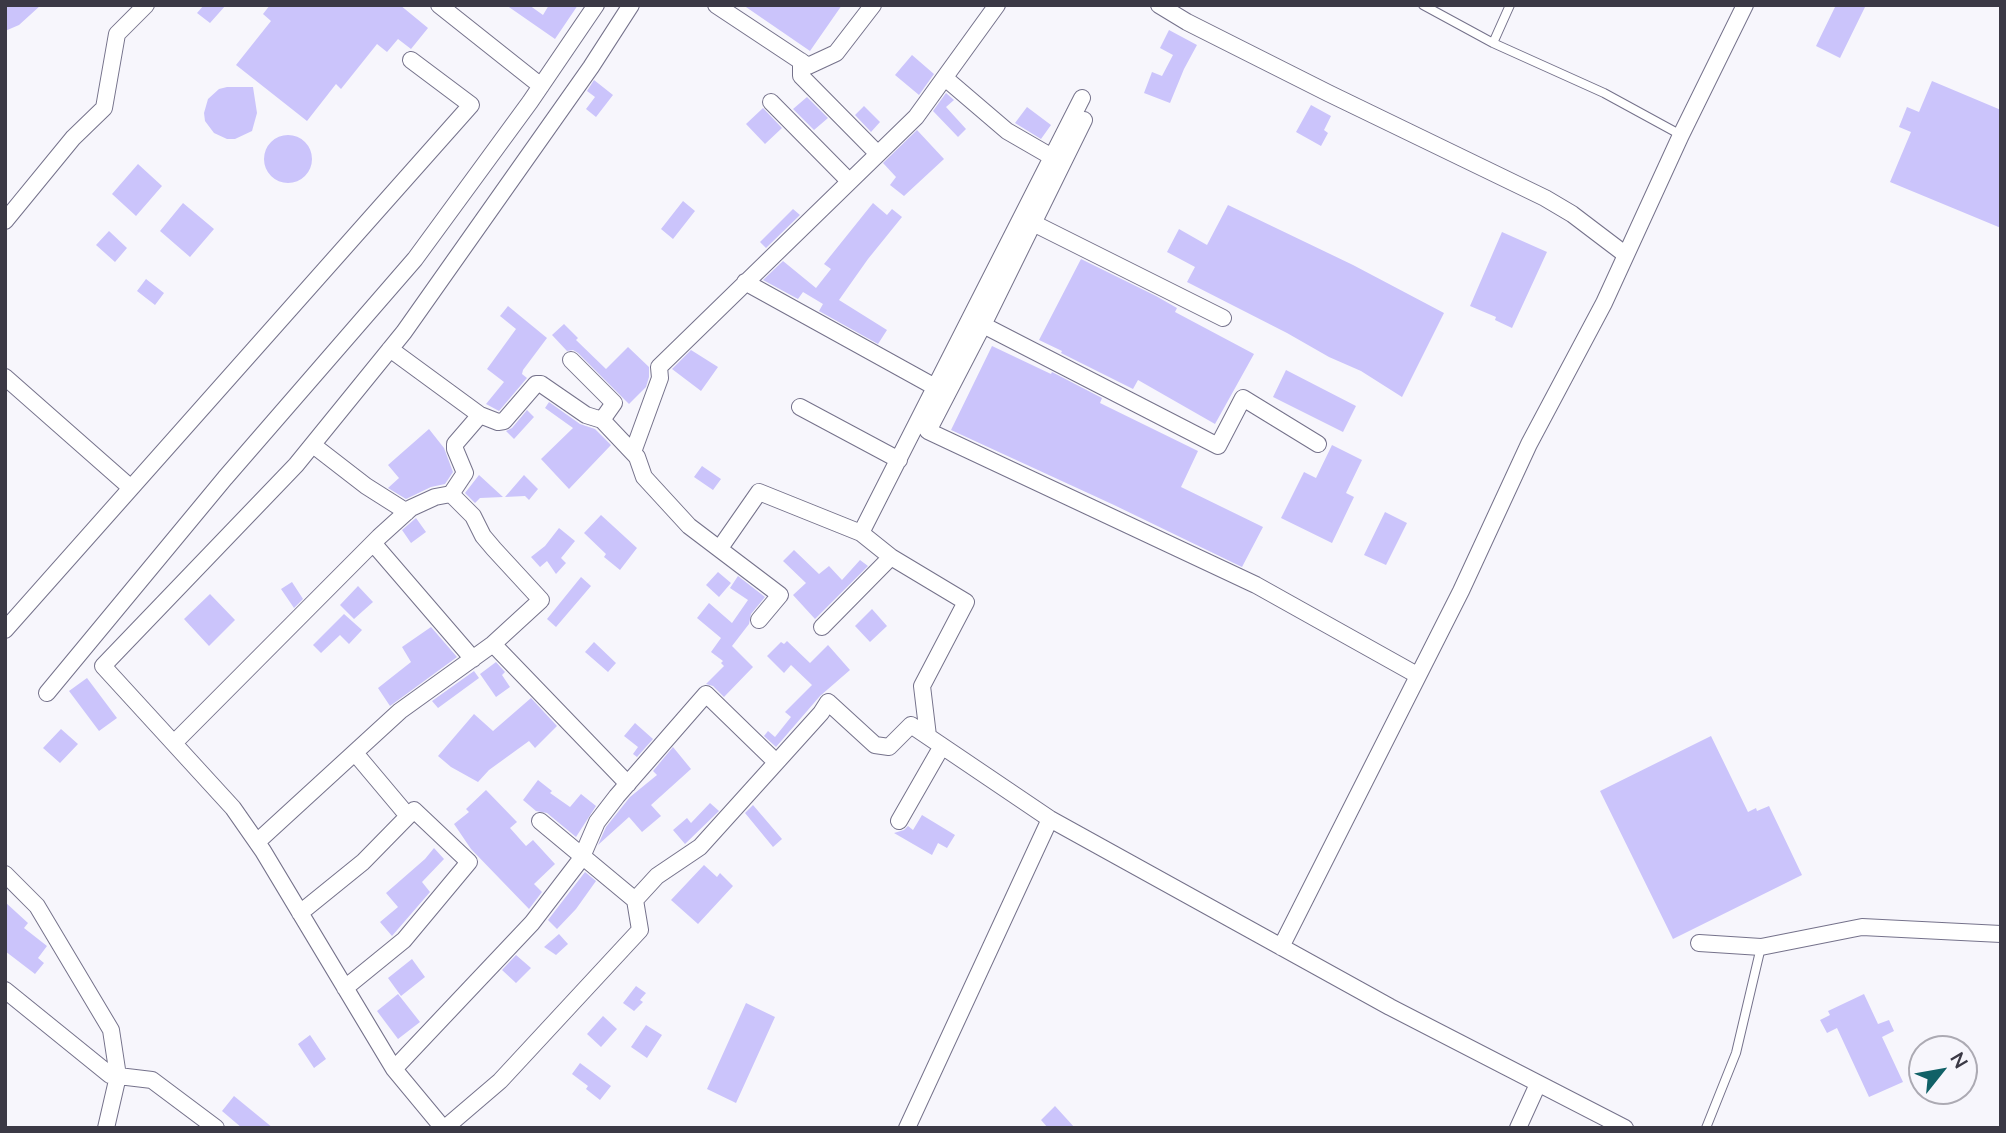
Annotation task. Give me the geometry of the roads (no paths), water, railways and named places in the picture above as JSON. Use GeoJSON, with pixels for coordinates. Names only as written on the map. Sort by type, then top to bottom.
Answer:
{"type":"FeatureCollection","features":[{"type":"Feature","properties":{"kind":"street"},"geometry":{"type":"LineString","coordinates":[[5,221],[73,138],[104,108],[117,34],[146,5]]}},
{"type":"Feature","properties":{"kind":"street"},"geometry":{"type":"LineString","coordinates":[[439,5],[541,86]]}},
{"type":"Feature","properties":{"kind":"street"},"geometry":{"type":"LineString","coordinates":[[47,693],[225,478],[415,259],[541,86],[596,5]]}},
{"type":"Feature","properties":{"kind":"street"},"geometry":{"type":"LineString","coordinates":[[540,821],[635,900],[640,930],[500,1081],[444,1128],[394,1069],[257,842],[233,808],[103,666],[296,466],[390,349],[568,100],[631,5]]}},
{"type":"Feature","properties":{"kind":"street"},"geometry":{"type":"LineString","coordinates":[[716,5],[808,66],[836,53],[873,5]]}},
{"type":"Feature","properties":{"kind":"street"},"geometry":{"type":"LineString","coordinates":[[633,452],[660,378],[659,367],[916,117],[997,5]]}},
{"type":"Feature","properties":{"kind":"street"},"geometry":{"type":"LineString","coordinates":[[1159,5],[1187,22],[1328,93],[1545,198],[1572,214],[1626,255]]}},
{"type":"Feature","properties":{"kind":"street"},"geometry":{"type":"LineString","coordinates":[[1281,947],[1461,591],[1529,444],[1604,303],[1681,135],[1745,5]]}},
{"type":"Feature","properties":{"kind":"street"},"geometry":{"type":"LineString","coordinates":[[5,630],[471,105],[411,60]]}},
{"type":"Feature","properties":{"kind":"street"},"geometry":{"type":"LineString","coordinates":[[801,61],[801,76],[878,154]]}},
{"type":"Feature","properties":{"kind":"street"},"geometry":{"type":"LineString","coordinates":[[945,78],[1007,131],[1052,157]]}},
{"type":"Feature","properties":{"kind":"street"},"geometry":{"type":"LineString","coordinates":[[861,533],[1082,98]]}},
{"type":"Feature","properties":{"kind":"street"},"geometry":{"type":"LineString","coordinates":[[771,102],[849,181]]}},
{"type":"Feature","properties":{"kind":"street"},"geometry":{"type":"LineString","coordinates":[[1084,120],[928,431],[1255,585],[1417,675]]}},
{"type":"Feature","properties":{"kind":"street"},"geometry":{"type":"LineString","coordinates":[[1033,223],[1223,318]]}},
{"type":"Feature","properties":{"kind":"street"},"geometry":{"type":"LineString","coordinates":[[745,282],[935,387]]}},
{"type":"Feature","properties":{"kind":"street"},"geometry":{"type":"LineString","coordinates":[[983,325],[1218,446],[1243,398],[1318,444]]}},
{"type":"Feature","properties":{"kind":"street"},"geometry":{"type":"LineString","coordinates":[[390,349],[480,415],[498,422],[504,421],[536,384],[541,384],[586,415],[602,420],[637,457],[644,477],[689,526],[780,595],[759,620]]}},
{"type":"Feature","properties":{"kind":"street"},"geometry":{"type":"LineString","coordinates":[[571,360],[614,403],[602,420]]}},
{"type":"Feature","properties":{"kind":"street"},"geometry":{"type":"LineString","coordinates":[[5,377],[131,488]]}},
{"type":"Feature","properties":{"kind":"street"},"geometry":{"type":"LineString","coordinates":[[800,407],[899,460]]}},
{"type":"Feature","properties":{"kind":"street"},"geometry":{"type":"LineString","coordinates":[[174,743],[407,512],[435,498],[451,494],[465,472],[455,444],[480,415]]}},
{"type":"Feature","properties":{"kind":"street"},"geometry":{"type":"LineString","coordinates":[[313,445],[366,486],[407,512]]}},
{"type":"Feature","properties":{"kind":"street"},"geometry":{"type":"LineString","coordinates":[[720,548],[759,492],[861,533],[891,557],[967,602],[922,686],[928,736]]}},
{"type":"Feature","properties":{"kind":"street"},"geometry":{"type":"LineString","coordinates":[[257,842],[400,711],[493,644],[541,600],[494,549],[483,536],[473,516],[451,494]]}},
{"type":"Feature","properties":{"kind":"street"},"geometry":{"type":"LineString","coordinates":[[373,544],[473,659]]}},
{"type":"Feature","properties":{"kind":"street"},"geometry":{"type":"LineString","coordinates":[[822,627],[891,557]]}},
{"type":"Feature","properties":{"kind":"street"},"geometry":{"type":"LineString","coordinates":[[493,644],[628,784]]}},
{"type":"Feature","properties":{"kind":"street"},"geometry":{"type":"LineString","coordinates":[[394,1069],[531,923],[582,856],[597,822],[706,694],[776,762]]}},
{"type":"Feature","properties":{"kind":"street"},"geometry":{"type":"LineString","coordinates":[[635,900],[657,876],[700,847],[828,702],[875,745],[890,747],[912,725],[1051,819],[1390,1007],[1625,1128]]}},
{"type":"Feature","properties":{"kind":"street"},"geometry":{"type":"LineString","coordinates":[[899,821],[942,746]]}},
{"type":"Feature","properties":{"kind":"street"},"geometry":{"type":"LineString","coordinates":[[355,752],[408,816]]}},
{"type":"Feature","properties":{"kind":"street"},"geometry":{"type":"LineString","coordinates":[[300,913],[363,862],[414,810],[469,862],[404,940],[345,988]]}},
{"type":"Feature","properties":{"kind":"street"},"geometry":{"type":"LineString","coordinates":[[907,1128],[1051,819]]}},
{"type":"Feature","properties":{"kind":"street"},"geometry":{"type":"LineString","coordinates":[[5,874],[37,906],[111,1030],[118,1076],[106,1128]]}},
{"type":"Feature","properties":{"kind":"street"},"geometry":{"type":"LineString","coordinates":[[1699,943],[1761,947],[1862,927],[2001,934]]}},
{"type":"Feature","properties":{"kind":"street"},"geometry":{"type":"LineString","coordinates":[[5,990],[110,1075],[152,1080],[216,1128]]}},
{"type":"Feature","properties":{"kind":"street"},"geometry":{"type":"LineString","coordinates":[[1518,1128],[1538,1084]]}},
{"type":"Feature","properties":{"kind":"lane"},"geometry":{"type":"LineString","coordinates":[[1423,5],[1493,43],[1604,93],[1681,135]]}},
{"type":"Feature","properties":{"kind":"lane"},"geometry":{"type":"LineString","coordinates":[[1493,43],[1510,5]]}},
{"type":"Feature","properties":{"kind":"lane"},"geometry":{"type":"LineString","coordinates":[[1706,1128],[1736,1053],[1761,947]]}}]}
